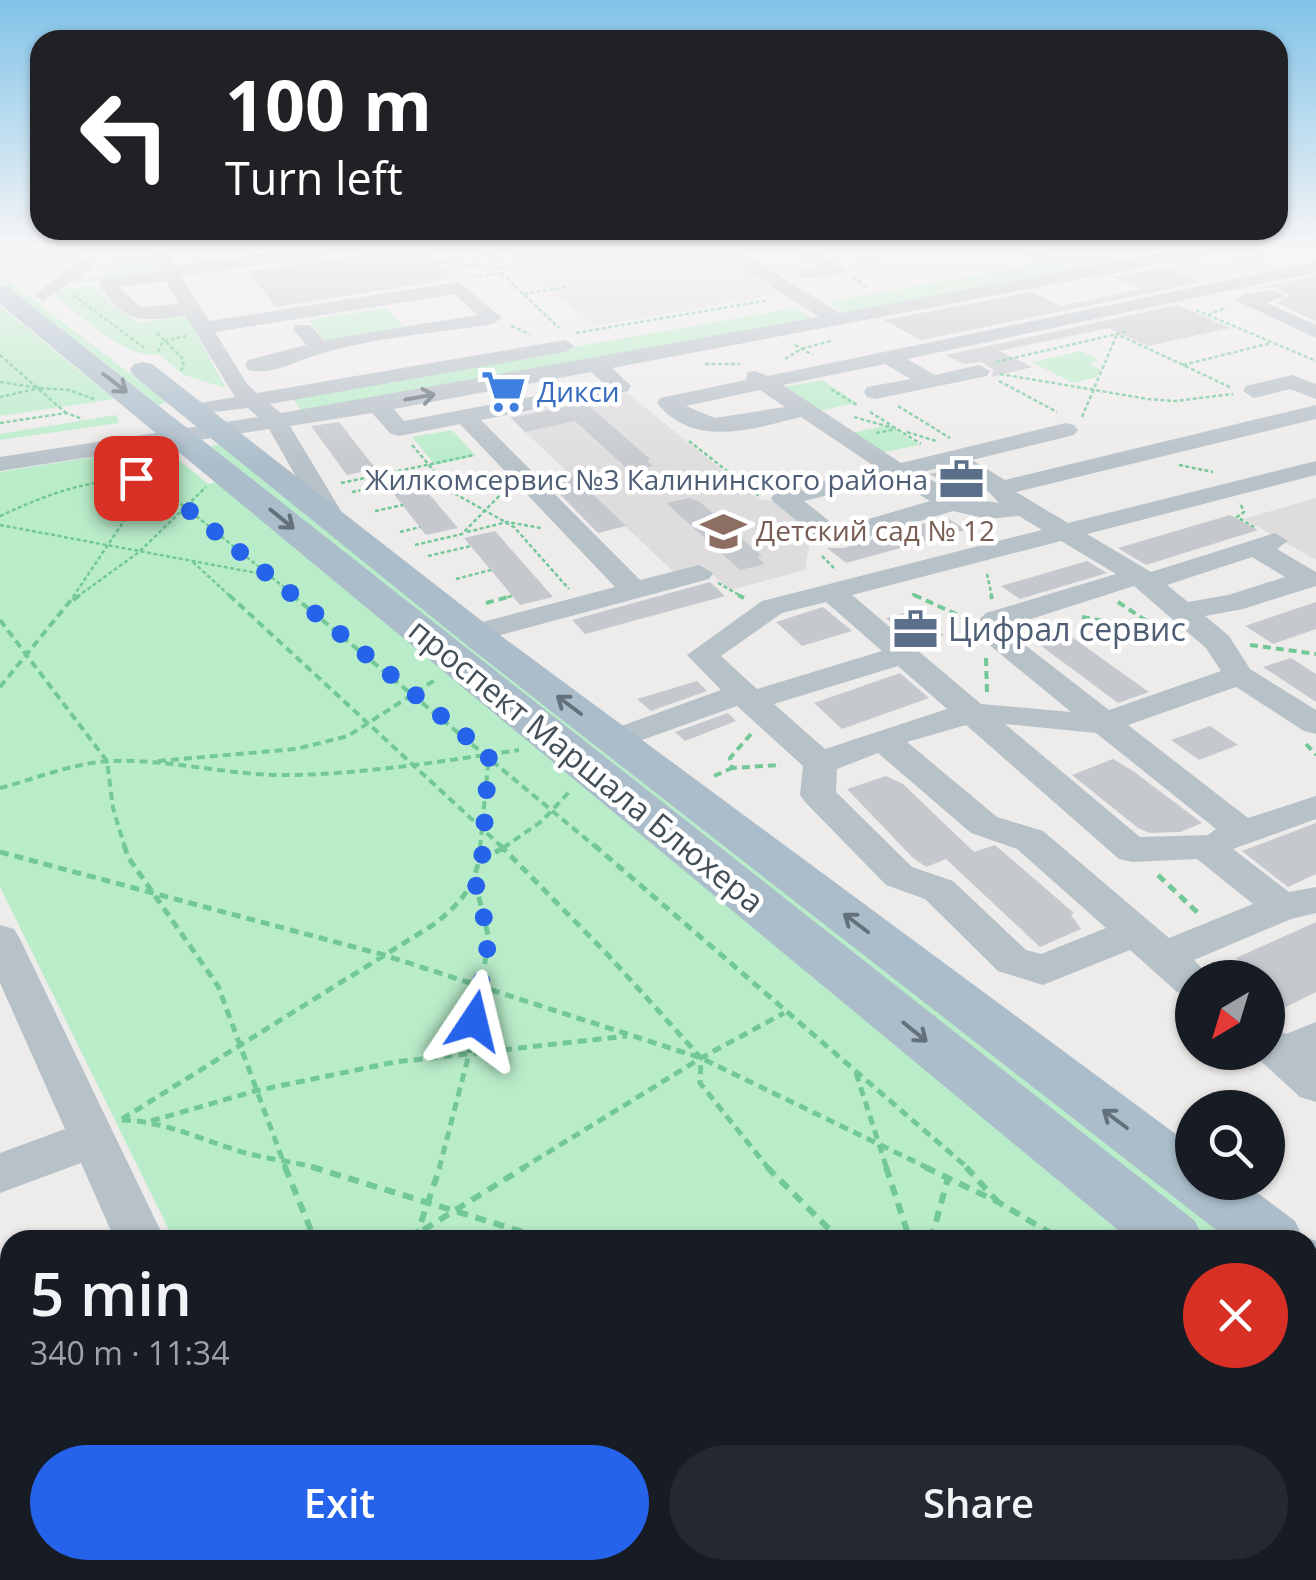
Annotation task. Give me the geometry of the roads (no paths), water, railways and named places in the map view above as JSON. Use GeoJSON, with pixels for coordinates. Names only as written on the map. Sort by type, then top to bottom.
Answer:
{"type":"FeatureCollection","features":[{"type":"Feature","properties":{"kind":"main road","name":"проспект Маршала Блюхера"},"geometry":{"type":"LineString","coordinates":[[44,322],[198,425],[473,633]]}},
{"type":"Feature","properties":{"kind":"main road","name":"проспект Маршала Блюхера"},"geometry":{"type":"LineString","coordinates":[[119,352],[198,425],[351,502],[473,633],[585,773],[1161,1230]]}},
{"type":"Feature","properties":{"kind":"main road","name":"проспект Маршала Блюхера"},"geometry":{"type":"LineString","coordinates":[[585,773],[1175,1166]]}},
{"type":"Feature","properties":{"kind":"main road","name":"проспект Маршала Блюхера"},"geometry":{"type":"LineString","coordinates":[[1222,1200],[1261,1230]]}},
{"type":"Feature","properties":{"kind":"street"},"geometry":{"type":"LineString","coordinates":[[198,425],[240,390],[200,322]]}},
{"type":"Feature","properties":{"kind":"street"},"geometry":{"type":"LineString","coordinates":[[204,329],[244,322]]}},
{"type":"Feature","properties":{"kind":"street"},"geometry":{"type":"LineString","coordinates":[[288,322],[304,329],[319,347]]}},
{"type":"Feature","properties":{"kind":"street"},"geometry":{"type":"LineString","coordinates":[[256,364],[288,359],[319,347],[470,322]]}},
{"type":"Feature","properties":{"kind":"street"},"geometry":{"type":"LineString","coordinates":[[0,444],[276,421],[829,322]]}},
{"type":"Feature","properties":{"kind":"street"},"geometry":{"type":"LineString","coordinates":[[812,408],[712,428],[696,424],[668,404],[1061,322]]}},
{"type":"Feature","properties":{"kind":"street"},"geometry":{"type":"LineString","coordinates":[[1122,333],[1165,324],[1160,322]]}},
{"type":"Feature","properties":{"kind":"street"},"geometry":{"type":"LineString","coordinates":[[0,464],[583,343]]}},
{"type":"Feature","properties":{"kind":"street"},"geometry":{"type":"LineString","coordinates":[[707,344],[764,383],[812,408],[898,471],[951,502],[994,514],[1023,508]]}},
{"type":"Feature","properties":{"kind":"street"},"geometry":{"type":"LineString","coordinates":[[888,357],[932,382]]}},
{"type":"Feature","properties":{"kind":"street"},"geometry":{"type":"LineString","coordinates":[[378,405],[399,429],[620,386],[597,365]]}},
{"type":"Feature","properties":{"kind":"street"},"geometry":{"type":"LineString","coordinates":[[875,392],[979,371]]}},
{"type":"Feature","properties":{"kind":"street"},"geometry":{"type":"LineString","coordinates":[[1254,391],[1316,376]]}},
{"type":"Feature","properties":{"kind":"street"},"geometry":{"type":"LineString","coordinates":[[1292,382],[1316,392]]}},
{"type":"Feature","properties":{"kind":"street"},"geometry":{"type":"LineString","coordinates":[[1002,488],[1316,412]]}},
{"type":"Feature","properties":{"kind":"street"},"geometry":{"type":"LineString","coordinates":[[465,416],[519,476],[634,590]]}},
{"type":"Feature","properties":{"kind":"street"},"geometry":{"type":"LineString","coordinates":[[198,425],[276,421]]}},
{"type":"Feature","properties":{"kind":"street"},"geometry":{"type":"LineString","coordinates":[[276,421],[351,502]]}},
{"type":"Feature","properties":{"kind":"street"},"geometry":{"type":"LineString","coordinates":[[951,502],[834,538],[784,498],[1072,427]]}},
{"type":"Feature","properties":{"kind":"street"},"geometry":{"type":"LineString","coordinates":[[1031,438],[1085,470]]}},
{"type":"Feature","properties":{"kind":"street"},"geometry":{"type":"LineString","coordinates":[[962,456],[1002,488],[1003,495],[1143,580],[1173,622],[1218,642],[1239,675],[1316,724]]}},
{"type":"Feature","properties":{"kind":"street"},"geometry":{"type":"LineString","coordinates":[[820,763],[702,655],[772,607],[1316,468]]}},
{"type":"Feature","properties":{"kind":"street"},"geometry":{"type":"LineString","coordinates":[[1173,622],[1308,579],[1266,544],[996,618],[985,629],[1243,832]]}},
{"type":"Feature","properties":{"kind":"street"},"geometry":{"type":"LineString","coordinates":[[473,633],[699,573]]}},
{"type":"Feature","properties":{"kind":"street"},"geometry":{"type":"LineString","coordinates":[[850,586],[904,654],[981,714],[1132,850],[1204,846],[1316,807]]}},
{"type":"Feature","properties":{"kind":"street"},"geometry":{"type":"LineString","coordinates":[[585,773],[754,703],[904,654]]}},
{"type":"Feature","properties":{"kind":"street"},"geometry":{"type":"LineString","coordinates":[[820,763],[884,740],[981,714],[1085,724],[1106,722],[1239,675]]}},
{"type":"Feature","properties":{"kind":"street"},"geometry":{"type":"LineString","coordinates":[[884,740],[984,825],[1030,840],[1163,957]]}},
{"type":"Feature","properties":{"kind":"street"},"geometry":{"type":"LineString","coordinates":[[820,763],[818,795],[899,876],[939,890],[1012,961],[1043,970],[1163,957],[1299,904]]}},
{"type":"Feature","properties":{"kind":"street"},"geometry":{"type":"LineString","coordinates":[[1204,846],[1299,904]]}},
{"type":"Feature","properties":{"kind":"street"},"geometry":{"type":"LineString","coordinates":[[0,939],[135,1230]]}},
{"type":"Feature","properties":{"kind":"street"},"geometry":{"type":"LineString","coordinates":[[1288,1046],[1316,1084]]}},
{"type":"Feature","properties":{"kind":"street"},"geometry":{"type":"LineString","coordinates":[[0,1173],[92,1138]]}},
{"type":"Feature","properties":{"kind":"place","name":"Дикси"},"geometry":{"type":"Point","coordinates":[504,392]}},
{"type":"Feature","properties":{"kind":"place","name":"Жилкомсервис №3 Калининского района"},"geometry":{"type":"Point","coordinates":[961,480]}},
{"type":"Feature","properties":{"kind":"place","name":"Детский сад № 12"},"geometry":{"type":"Point","coordinates":[723,531]}},
{"type":"Feature","properties":{"kind":"place","name":"Цифрал сервис"},"geometry":{"type":"Point","coordinates":[915,630]}}]}
